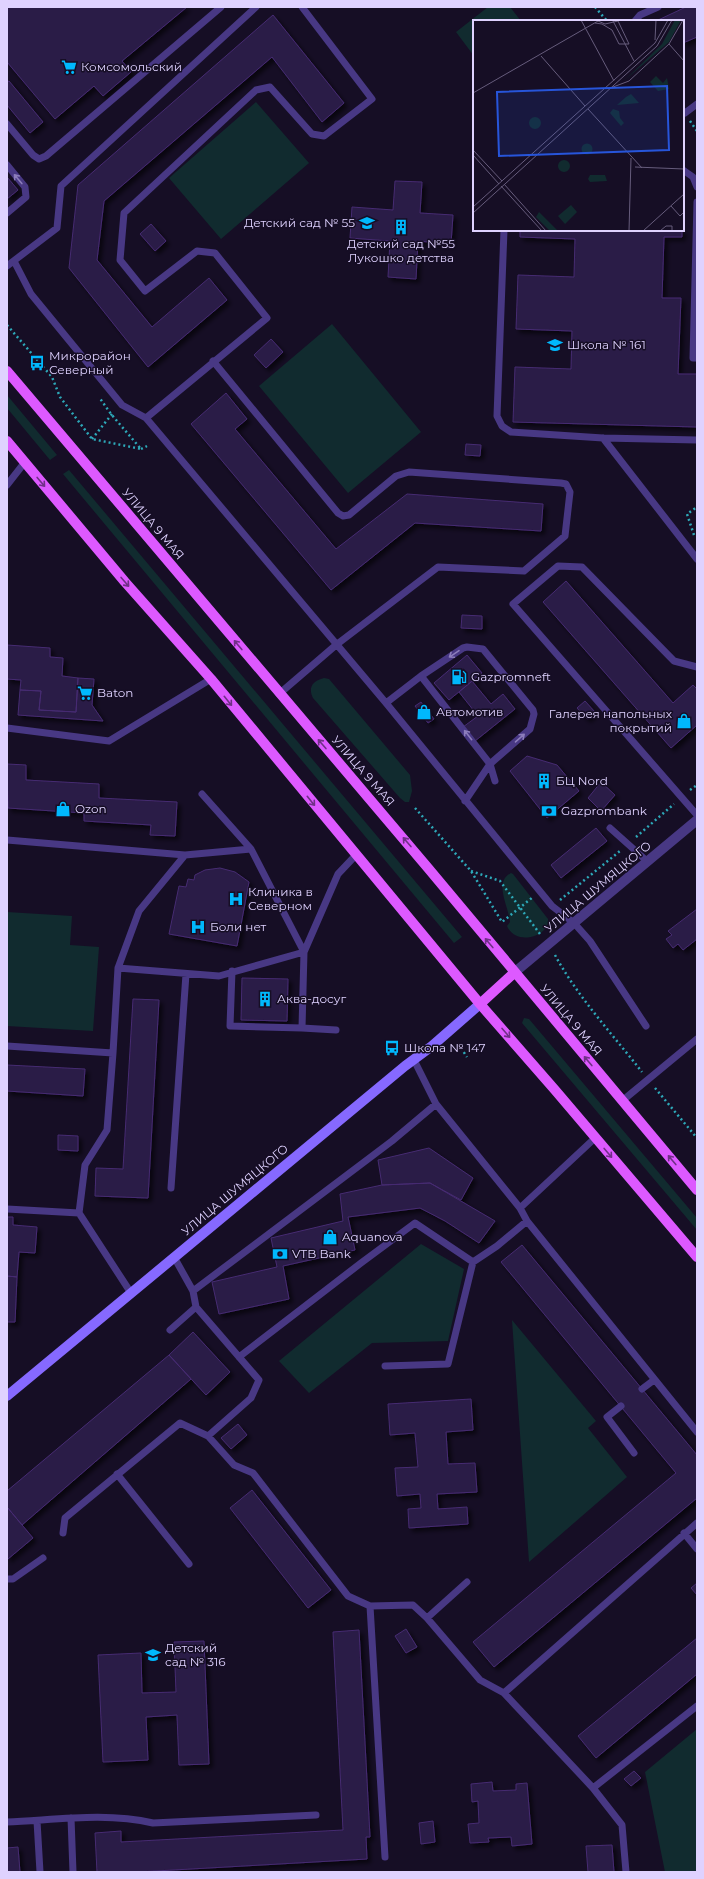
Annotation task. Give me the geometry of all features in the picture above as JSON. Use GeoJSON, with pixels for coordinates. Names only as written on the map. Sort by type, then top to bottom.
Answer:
{"type":"FeatureCollection","features":[{"type":"Feature","properties":{"kind":"main road","name":"УЛИЦА 9 МАЯ"},"geometry":{"type":"LineString","coordinates":[[7,370],[279,694],[428,868],[697,1190]]}},
{"type":"Feature","properties":{"kind":"main road"},"geometry":{"type":"LineString","coordinates":[[7,442],[125,582],[211,679],[355,856],[697,1257]]}},
{"type":"Feature","properties":{"kind":"main road"},"geometry":{"type":"LineString","coordinates":[[480,1004],[514,972]]}},
{"type":"Feature","properties":{"kind":"street","name":"УЛИЦА ШУМЯЦКОГО"},"geometry":{"type":"LineString","coordinates":[[514,972],[697,820]]}},
{"type":"Feature","properties":{"kind":"street","name":"УЛИЦА ШУМЯЦКОГО"},"geometry":{"type":"LineString","coordinates":[[7,1396],[432,1046],[480,1004]]}},
{"type":"Feature","properties":{"kind":"lane"},"geometry":{"type":"LineString","coordinates":[[7,124],[33,156],[39,159],[46,156],[221,7]]}},
{"type":"Feature","properties":{"kind":"lane"},"geometry":{"type":"LineString","coordinates":[[7,266],[57,228],[61,186],[256,7]]}},
{"type":"Feature","properties":{"kind":"lane"},"geometry":{"type":"LineString","coordinates":[[146,418],[213,361],[267,318],[215,253],[198,251],[145,291],[120,260],[124,213],[256,90],[270,87],[312,134],[324,136],[372,99],[302,7]]}},
{"type":"Feature","properties":{"kind":"lane"},"geometry":{"type":"LineString","coordinates":[[636,20],[640,15],[658,7]]}},
{"type":"Feature","properties":{"kind":"lane"},"geometry":{"type":"LineString","coordinates":[[684,112],[685,113],[697,104]]}},
{"type":"Feature","properties":{"kind":"lane"},"geometry":{"type":"LineString","coordinates":[[7,165],[25,187],[26,197],[7,213]]}},
{"type":"Feature","properties":{"kind":"lane"},"geometry":{"type":"LineString","coordinates":[[684,171],[693,177],[697,187]]}},
{"type":"Feature","properties":{"kind":"lane"},"geometry":{"type":"LineString","coordinates":[[697,202],[693,358],[697,358]]}},
{"type":"Feature","properties":{"kind":"lane"},"geometry":{"type":"LineString","coordinates":[[504,231],[497,416],[502,426],[511,432],[602,438],[697,440]]}},
{"type":"Feature","properties":{"kind":"lane"},"geometry":{"type":"LineString","coordinates":[[14,261],[31,294],[122,405],[146,418],[386,703],[552,906],[574,923],[590,941],[646,1026]]}},
{"type":"Feature","properties":{"kind":"lane"},"geometry":{"type":"LineString","coordinates":[[213,361],[338,513],[343,516],[349,515],[396,476],[403,472],[561,483],[566,484],[570,492],[565,536],[524,571],[438,566],[336,645],[279,694]]}},
{"type":"Feature","properties":{"kind":"lane"},"geometry":{"type":"LineString","coordinates":[[602,438],[697,559]]}},
{"type":"Feature","properties":{"kind":"lane"},"geometry":{"type":"LineString","coordinates":[[7,485],[24,462]]}},
{"type":"Feature","properties":{"kind":"lane"},"geometry":{"type":"LineString","coordinates":[[697,667],[674,661],[582,567],[558,566],[513,604],[697,815]]}},
{"type":"Feature","properties":{"kind":"lane"},"geometry":{"type":"LineString","coordinates":[[386,703],[421,676],[463,648],[479,648],[483,649],[533,710],[534,714],[530,729],[490,764],[465,801]]}},
{"type":"Feature","properties":{"kind":"lane"},"geometry":{"type":"LineString","coordinates":[[421,676],[490,764],[495,781]]}},
{"type":"Feature","properties":{"kind":"lane"},"geometry":{"type":"LineString","coordinates":[[7,728],[109,741],[211,679]]}},
{"type":"Feature","properties":{"kind":"lane"},"geometry":{"type":"LineString","coordinates":[[202,794],[251,848],[304,952]]}},
{"type":"Feature","properties":{"kind":"lane"},"geometry":{"type":"LineString","coordinates":[[610,828],[648,862]]}},
{"type":"Feature","properties":{"kind":"lane"},"geometry":{"type":"LineString","coordinates":[[7,840],[185,855],[251,848]]}},
{"type":"Feature","properties":{"kind":"lane"},"geometry":{"type":"LineString","coordinates":[[131,1293],[79,1213],[85,1164],[106,1130],[113,1053],[118,968],[139,911],[185,855]]}},
{"type":"Feature","properties":{"kind":"lane"},"geometry":{"type":"LineString","coordinates":[[302,1028],[304,952],[338,874],[355,856]]}},
{"type":"Feature","properties":{"kind":"lane"},"geometry":{"type":"LineString","coordinates":[[118,968],[219,976],[304,952]]}},
{"type":"Feature","properties":{"kind":"lane"},"geometry":{"type":"LineString","coordinates":[[232,972],[230,1026],[336,1030]]}},
{"type":"Feature","properties":{"kind":"lane"},"geometry":{"type":"LineString","coordinates":[[171,1188],[186,974]]}},
{"type":"Feature","properties":{"kind":"lane"},"geometry":{"type":"LineString","coordinates":[[622,1101],[697,1039]]}},
{"type":"Feature","properties":{"kind":"lane"},"geometry":{"type":"LineString","coordinates":[[7,1046],[113,1053]]}},
{"type":"Feature","properties":{"kind":"lane"},"geometry":{"type":"LineString","coordinates":[[414,1060],[436,1104],[520,1208],[527,1221],[697,1432]]}},
{"type":"Feature","properties":{"kind":"lane"},"geometry":{"type":"LineString","coordinates":[[194,1291],[392,1140],[436,1104]]}},
{"type":"Feature","properties":{"kind":"lane"},"geometry":{"type":"LineString","coordinates":[[520,1208],[595,1138]]}},
{"type":"Feature","properties":{"kind":"lane"},"geometry":{"type":"LineString","coordinates":[[7,1210],[79,1213]]}},
{"type":"Feature","properties":{"kind":"lane"},"geometry":{"type":"LineString","coordinates":[[385,1366],[448,1364],[473,1262],[497,1246],[527,1221]]}},
{"type":"Feature","properties":{"kind":"lane"},"geometry":{"type":"LineString","coordinates":[[239,1357],[415,1223],[473,1262]]}},
{"type":"Feature","properties":{"kind":"lane"},"geometry":{"type":"LineString","coordinates":[[174,1257],[194,1291],[196,1307],[259,1380],[251,1398],[208,1436]]}},
{"type":"Feature","properties":{"kind":"lane"},"geometry":{"type":"LineString","coordinates":[[170,1330],[196,1307]]}},
{"type":"Feature","properties":{"kind":"lane"},"geometry":{"type":"LineString","coordinates":[[642,1389],[654,1380]]}},
{"type":"Feature","properties":{"kind":"lane"},"geometry":{"type":"LineString","coordinates":[[621,1406],[607,1417],[634,1453]]}},
{"type":"Feature","properties":{"kind":"lane"},"geometry":{"type":"LineString","coordinates":[[63,1533],[64,1518],[180,1423],[208,1436],[234,1465],[253,1473],[348,1596],[370,1606],[413,1605],[427,1618],[480,1680],[504,1693],[593,1788],[622,1825],[626,1872]]}},
{"type":"Feature","properties":{"kind":"lane"},"geometry":{"type":"LineString","coordinates":[[117,1474],[189,1564]]}},
{"type":"Feature","properties":{"kind":"lane"},"geometry":{"type":"LineString","coordinates":[[504,1693],[697,1523]]}},
{"type":"Feature","properties":{"kind":"lane"},"geometry":{"type":"LineString","coordinates":[[684,1533],[697,1549]]}},
{"type":"Feature","properties":{"kind":"lane"},"geometry":{"type":"LineString","coordinates":[[7,1579],[13,1579],[43,1558]]}},
{"type":"Feature","properties":{"kind":"lane"},"geometry":{"type":"LineString","coordinates":[[427,1618],[467,1582]]}},
{"type":"Feature","properties":{"kind":"lane"},"geometry":{"type":"LineString","coordinates":[[370,1606],[384,1857]]}},
{"type":"Feature","properties":{"kind":"lane"},"geometry":{"type":"LineString","coordinates":[[593,1788],[697,1706]]}},
{"type":"Feature","properties":{"kind":"lane"},"geometry":{"type":"LineString","coordinates":[[7,1822],[71,1818],[130,1818],[153,1824],[316,1815]]}},
{"type":"Feature","properties":{"kind":"lane"},"geometry":{"type":"LineString","coordinates":[[71,1818],[73,1872]]}},
{"type":"Feature","properties":{"kind":"lane"},"geometry":{"type":"LineString","coordinates":[[37,1821],[40,1872]]}},
{"type":"Feature","properties":{"kind":"path"},"geometry":{"type":"LineString","coordinates":[[595,7],[606,20]]}},
{"type":"Feature","properties":{"kind":"path"},"geometry":{"type":"LineString","coordinates":[[7,325],[52,377],[60,397],[92,439],[141,449],[147,446]]}},
{"type":"Feature","properties":{"kind":"path"},"geometry":{"type":"LineString","coordinates":[[96,393],[111,414],[141,449]]}},
{"type":"Feature","properties":{"kind":"path"},"geometry":{"type":"LineString","coordinates":[[92,439],[111,414],[122,405]]}},
{"type":"Feature","properties":{"kind":"path"},"geometry":{"type":"LineString","coordinates":[[697,507],[687,514],[697,539]]}},
{"type":"Feature","properties":{"kind":"path"},"geometry":{"type":"LineString","coordinates":[[415,808],[471,871],[502,922],[541,891]]}},
{"type":"Feature","properties":{"kind":"path"},"geometry":{"type":"LineString","coordinates":[[471,871],[500,881],[541,936]]}},
{"type":"Feature","properties":{"kind":"path"},"geometry":{"type":"LineString","coordinates":[[555,955],[562,968],[579,992],[697,1138]]}},
{"type":"Feature","properties":{"kind":"path"},"geometry":{"type":"LineString","coordinates":[[461,1048],[467,1057]]}},
{"type":"Feature","properties":{"kind":"green space"},"geometry":{"type":"Polygon","coordinates":[[[488,7],[510,7],[520,20],[473,20],[473,55],[456,32],[488,7]]]}},
{"type":"Feature","properties":{"kind":"green space"},"geometry":{"type":"Polygon","coordinates":[[[256,102],[309,163],[221,239],[169,178],[256,102]]]}},
{"type":"Feature","properties":{"kind":"green space"},"geometry":{"type":"Polygon","coordinates":[[[332,324],[421,432],[348,493],[259,386],[332,324]]]}},
{"type":"Feature","properties":{"kind":"green space"},"geometry":{"type":"Polygon","coordinates":[[[7,395],[57,455],[50,460],[7,408],[7,395]]]}},
{"type":"Feature","properties":{"kind":"green space"},"geometry":{"type":"Polygon","coordinates":[[[69,470],[462,937],[454,943],[63,474],[69,470]]]}},
{"type":"Feature","properties":{"kind":"green space"},"geometry":{"type":"Polygon","coordinates":[[[324,678],[329,679],[410,775],[412,791],[409,802],[405,802],[400,798],[313,698],[311,691],[312,685],[324,678]]]}},
{"type":"Feature","properties":{"kind":"green space"},"geometry":{"type":"Polygon","coordinates":[[[511,873],[548,919],[544,930],[532,937],[517,936],[511,932],[507,926],[510,922],[503,895],[503,882],[511,873]]]}},
{"type":"Feature","properties":{"kind":"green space"},"geometry":{"type":"Polygon","coordinates":[[[7,912],[72,916],[70,945],[99,947],[93,1031],[7,1026],[7,912]]]}},
{"type":"Feature","properties":{"kind":"green space"},"geometry":{"type":"Polygon","coordinates":[[[524,1018],[529,1019],[697,1218],[697,1230],[522,1023],[524,1018]]]}},
{"type":"Feature","properties":{"kind":"green space"},"geometry":{"type":"Polygon","coordinates":[[[421,1244],[464,1269],[448,1341],[372,1343],[309,1393],[279,1361],[421,1244]]]}},
{"type":"Feature","properties":{"kind":"green space"},"geometry":{"type":"Polygon","coordinates":[[[512,1320],[596,1421],[588,1428],[627,1477],[529,1562],[512,1320]]]}},
{"type":"Feature","properties":{"kind":"green space"},"geometry":{"type":"Polygon","coordinates":[[[697,1729],[697,1872],[665,1872],[645,1772],[697,1729]]]}},
{"type":"Feature","properties":{"kind":"building","name":"Комсомольский"},"geometry":{"type":"Polygon","coordinates":[[[7,7],[187,7],[122,61],[131,72],[103,96],[94,86],[55,119],[7,62],[7,7]]]}},
{"type":"Feature","properties":{"kind":"building"},"geometry":{"type":"Polygon","coordinates":[[[686,7],[697,7],[697,37],[684,43],[684,20],[658,20],[686,7]]]}},
{"type":"Feature","properties":{"kind":"building"},"geometry":{"type":"Polygon","coordinates":[[[273,15],[344,103],[322,122],[272,57],[104,201],[97,260],[152,327],[209,278],[227,300],[148,367],[69,268],[78,185],[273,15]]]}},
{"type":"Feature","properties":{"kind":"building"},"geometry":{"type":"Polygon","coordinates":[[[9,81],[43,122],[30,133],[7,105],[7,82],[9,81]]]}},
{"type":"Feature","properties":{"kind":"building"},"geometry":{"type":"Polygon","coordinates":[[[7,177],[18,190],[7,199],[7,177]]]}},
{"type":"Feature","properties":{"kind":"building","name":"Детский сад №55 Лукошко детства"},"geometry":{"type":"Polygon","coordinates":[[[395,181],[422,182],[420,213],[453,215],[451,244],[418,241],[416,279],[388,277],[390,241],[350,238],[352,207],[393,210],[395,181]]]}},
{"type":"Feature","properties":{"kind":"building"},"geometry":{"type":"Polygon","coordinates":[[[151,224],[166,241],[155,251],[140,234],[151,224]]]}},
{"type":"Feature","properties":{"kind":"building"},"geometry":{"type":"Polygon","coordinates":[[[520,231],[682,231],[682,237],[664,237],[662,298],[681,298],[678,374],[697,374],[697,427],[513,422],[515,367],[571,369],[572,331],[516,329],[518,275],[574,277],[575,239],[520,237],[520,231]]]}},
{"type":"Feature","properties":{"kind":"building"},"geometry":{"type":"Polygon","coordinates":[[[271,339],[283,352],[266,368],[254,355],[271,339]]]}},
{"type":"Feature","properties":{"kind":"building"},"geometry":{"type":"Polygon","coordinates":[[[226,393],[247,419],[235,429],[336,549],[407,494],[543,504],[541,531],[415,523],[331,590],[191,424],[226,393]]]}},
{"type":"Feature","properties":{"kind":"building"},"geometry":{"type":"Polygon","coordinates":[[[466,444],[481,445],[480,456],[465,455],[466,444]]]}},
{"type":"Feature","properties":{"kind":"building"},"geometry":{"type":"Polygon","coordinates":[[[566,581],[673,703],[693,685],[697,689],[697,725],[671,748],[543,602],[566,581]]]}},
{"type":"Feature","properties":{"kind":"building"},"geometry":{"type":"Polygon","coordinates":[[[462,615],[482,616],[482,629],[461,628],[462,615]]]}},
{"type":"Feature","properties":{"kind":"building"},"geometry":{"type":"Polygon","coordinates":[[[7,645],[50,648],[50,657],[63,658],[62,676],[78,678],[76,712],[39,710],[41,691],[20,690],[21,680],[7,679],[7,645]]]}},
{"type":"Feature","properties":{"kind":"building","name":"Gazpromneft"},"geometry":{"type":"Polygon","coordinates":[[[467,655],[482,673],[449,700],[434,683],[467,655]]]}},
{"type":"Feature","properties":{"kind":"building"},"geometry":{"type":"Polygon","coordinates":[[[78,678],[94,679],[92,705],[103,721],[18,715],[20,690],[41,691],[39,710],[76,712],[78,678]]]}},
{"type":"Feature","properties":{"kind":"building"},"geometry":{"type":"Polygon","coordinates":[[[472,681],[491,704],[503,694],[515,709],[475,741],[463,727],[478,716],[459,692],[472,681]]]}},
{"type":"Feature","properties":{"kind":"building"},"geometry":{"type":"Polygon","coordinates":[[[585,701],[595,712],[587,719],[577,708],[585,701]]]}},
{"type":"Feature","properties":{"kind":"building","name":"Автомотив"},"geometry":{"type":"Polygon","coordinates":[[[421,702],[434,719],[428,723],[415,706],[421,702]]]}},
{"type":"Feature","properties":{"kind":"building","name":"БЦ Nord"},"geometry":{"type":"Polygon","coordinates":[[[527,756],[557,765],[579,791],[547,818],[510,771],[527,756]]]}},
{"type":"Feature","properties":{"kind":"building"},"geometry":{"type":"Polygon","coordinates":[[[7,764],[26,765],[26,780],[99,784],[99,798],[177,802],[175,836],[150,835],[151,825],[84,821],[84,813],[8,808],[7,764]]]}},
{"type":"Feature","properties":{"kind":"building"},"geometry":{"type":"Polygon","coordinates":[[[601,782],[615,795],[601,811],[588,798],[601,782]]]}},
{"type":"Feature","properties":{"kind":"building"},"geometry":{"type":"Polygon","coordinates":[[[596,828],[607,841],[561,878],[551,865],[596,828]]]}},
{"type":"Feature","properties":{"kind":"building"},"geometry":{"type":"Polygon","coordinates":[[[220,868],[235,872],[249,882],[237,946],[169,934],[179,886],[186,887],[188,879],[194,880],[195,875],[205,870],[220,868]]]}},
{"type":"Feature","properties":{"kind":"building"},"geometry":{"type":"Polygon","coordinates":[[[697,909],[697,939],[683,950],[678,944],[673,948],[666,939],[672,935],[668,931],[697,909]]]}},
{"type":"Feature","properties":{"kind":"building","name":"Аква-досуг"},"geometry":{"type":"Polygon","coordinates":[[[242,978],[288,979],[287,1021],[241,1020],[242,978]]]}},
{"type":"Feature","properties":{"kind":"building"},"geometry":{"type":"Polygon","coordinates":[[[133,999],[159,1000],[148,1198],[95,1196],[96,1168],[123,1169],[133,999]]]}},
{"type":"Feature","properties":{"kind":"building"},"geometry":{"type":"Polygon","coordinates":[[[7,1065],[85,1069],[83,1096],[7,1091],[7,1065]]]}},
{"type":"Feature","properties":{"kind":"building"},"geometry":{"type":"Polygon","coordinates":[[[58,1135],[78,1136],[78,1151],[58,1150],[58,1135]]]}},
{"type":"Feature","properties":{"kind":"building"},"geometry":{"type":"Polygon","coordinates":[[[429,1148],[473,1178],[461,1200],[430,1183],[382,1185],[378,1160],[429,1148]]]}},
{"type":"Feature","properties":{"kind":"building"},"geometry":{"type":"Polygon","coordinates":[[[430,1183],[495,1221],[479,1243],[445,1221],[420,1208],[348,1217],[355,1250],[283,1266],[289,1299],[219,1314],[212,1282],[277,1267],[271,1238],[343,1221],[340,1194],[382,1185],[430,1183]]]}},
{"type":"Feature","properties":{"kind":"building"},"geometry":{"type":"Polygon","coordinates":[[[7,1217],[13,1217],[13,1225],[37,1227],[35,1253],[19,1252],[17,1277],[7,1276],[7,1217]]]}},
{"type":"Feature","properties":{"kind":"building"},"geometry":{"type":"Polygon","coordinates":[[[522,1245],[697,1455],[697,1498],[494,1667],[473,1642],[676,1473],[501,1262],[522,1245]]]}},
{"type":"Feature","properties":{"kind":"building"},"geometry":{"type":"Polygon","coordinates":[[[7,1276],[17,1277],[15,1322],[7,1322],[7,1276]]]}},
{"type":"Feature","properties":{"kind":"building"},"geometry":{"type":"Polygon","coordinates":[[[193,1332],[230,1372],[206,1395],[169,1355],[193,1332]]]}},
{"type":"Feature","properties":{"kind":"building"},"geometry":{"type":"Polygon","coordinates":[[[169,1355],[191,1379],[22,1525],[7,1507],[7,1491],[169,1355]]]}},
{"type":"Feature","properties":{"kind":"building"},"geometry":{"type":"Polygon","coordinates":[[[471,1399],[473,1430],[446,1432],[448,1464],[475,1463],[477,1492],[437,1494],[438,1509],[467,1507],[468,1524],[409,1528],[408,1509],[421,1508],[420,1494],[397,1496],[395,1468],[418,1467],[415,1433],[390,1435],[388,1404],[471,1399]]]}},
{"type":"Feature","properties":{"kind":"building"},"geometry":{"type":"Polygon","coordinates":[[[238,1424],[247,1435],[231,1449],[221,1438],[238,1424]]]}},
{"type":"Feature","properties":{"kind":"building"},"geometry":{"type":"Polygon","coordinates":[[[252,1490],[331,1590],[308,1608],[230,1508],[252,1490]]]}},
{"type":"Feature","properties":{"kind":"building"},"geometry":{"type":"Polygon","coordinates":[[[7,1507],[33,1538],[8,1559],[7,1558],[7,1507]]]}},
{"type":"Feature","properties":{"kind":"building"},"geometry":{"type":"Polygon","coordinates":[[[697,1583],[697,1595],[691,1588],[697,1583]]]}},
{"type":"Feature","properties":{"kind":"building"},"geometry":{"type":"Polygon","coordinates":[[[406,1629],[417,1647],[406,1653],[395,1636],[406,1629]]]}},
{"type":"Feature","properties":{"kind":"building"},"geometry":{"type":"Polygon","coordinates":[[[359,1630],[370,1837],[366,1837],[367,1859],[138,1872],[97,1872],[95,1833],[121,1831],[121,1842],[343,1830],[333,1632],[359,1630]]]}},
{"type":"Feature","properties":{"kind":"building"},"geometry":{"type":"Polygon","coordinates":[[[697,1638],[697,1674],[596,1758],[578,1736],[697,1638]]]}},
{"type":"Feature","properties":{"kind":"building"},"geometry":{"type":"Polygon","coordinates":[[[204,1641],[209,1764],[179,1765],[177,1715],[146,1717],[148,1760],[103,1762],[98,1655],[141,1653],[142,1693],[176,1692],[174,1642],[204,1641]]]}},
{"type":"Feature","properties":{"kind":"building"},"geometry":{"type":"Polygon","coordinates":[[[634,1771],[641,1778],[631,1786],[624,1779],[634,1771]]]}},
{"type":"Feature","properties":{"kind":"building"},"geometry":{"type":"Polygon","coordinates":[[[492,1782],[493,1791],[516,1790],[516,1784],[527,1783],[532,1844],[512,1846],[511,1837],[488,1838],[489,1842],[470,1843],[468,1824],[479,1823],[478,1801],[472,1802],[471,1784],[492,1782]]]}},
{"type":"Feature","properties":{"kind":"building"},"geometry":{"type":"Polygon","coordinates":[[[433,1821],[435,1842],[421,1844],[419,1823],[433,1821]]]}},
{"type":"Feature","properties":{"kind":"building"},"geometry":{"type":"Polygon","coordinates":[[[612,1845],[614,1872],[588,1872],[586,1846],[612,1845]]]}},
{"type":"Feature","properties":{"kind":"building"},"geometry":{"type":"Polygon","coordinates":[[[18,1847],[20,1872],[7,1872],[7,1848],[18,1847]]]}},
{"type":"Feature","properties":{"kind":"place","name":"Комсомольский"},"geometry":{"type":"Point","coordinates":[69,67]}},
{"type":"Feature","properties":{"kind":"place","name":"Детский сад № 55"},"geometry":{"type":"Point","coordinates":[367,223]}},
{"type":"Feature","properties":{"kind":"place","name":"Детский сад №55 Лукошко детства"},"geometry":{"type":"Point","coordinates":[401,227]}},
{"type":"Feature","properties":{"kind":"place","name":"Школа № 161"},"geometry":{"type":"Point","coordinates":[555,345]}},
{"type":"Feature","properties":{"kind":"place","name":"Микрорайон Северный"},"geometry":{"type":"Point","coordinates":[37,363]}},
{"type":"Feature","properties":{"kind":"place","name":"Gazpromneft"},"geometry":{"type":"Point","coordinates":[459,677]}},
{"type":"Feature","properties":{"kind":"place","name":"Baton"},"geometry":{"type":"Point","coordinates":[85,693]}},
{"type":"Feature","properties":{"kind":"place","name":"Автомотив"},"geometry":{"type":"Point","coordinates":[424,712]}},
{"type":"Feature","properties":{"kind":"place","name":"Галерея напольных покрытий"},"geometry":{"type":"Point","coordinates":[684,721]}},
{"type":"Feature","properties":{"kind":"place","name":"БЦ Nord"},"geometry":{"type":"Point","coordinates":[544,781]}},
{"type":"Feature","properties":{"kind":"place","name":"Ozon"},"geometry":{"type":"Point","coordinates":[63,809]}},
{"type":"Feature","properties":{"kind":"place","name":"Gazprombank"},"geometry":{"type":"Point","coordinates":[549,811]}},
{"type":"Feature","properties":{"kind":"place","name":"Клиника в Северном"},"geometry":{"type":"Point","coordinates":[236,899]}},
{"type":"Feature","properties":{"kind":"place","name":"Боли нет"},"geometry":{"type":"Point","coordinates":[198,927]}},
{"type":"Feature","properties":{"kind":"place","name":"Аква-досуг"},"geometry":{"type":"Point","coordinates":[265,999]}},
{"type":"Feature","properties":{"kind":"place","name":"Школа № 147"},"geometry":{"type":"Point","coordinates":[392,1048]}},
{"type":"Feature","properties":{"kind":"place","name":"Aquanova"},"geometry":{"type":"Point","coordinates":[330,1237]}},
{"type":"Feature","properties":{"kind":"place","name":"VTB Bank"},"geometry":{"type":"Point","coordinates":[280,1254]}},
{"type":"Feature","properties":{"kind":"place","name":"Детский сад № 316"},"geometry":{"type":"Point","coordinates":[153,1655]}}]}
